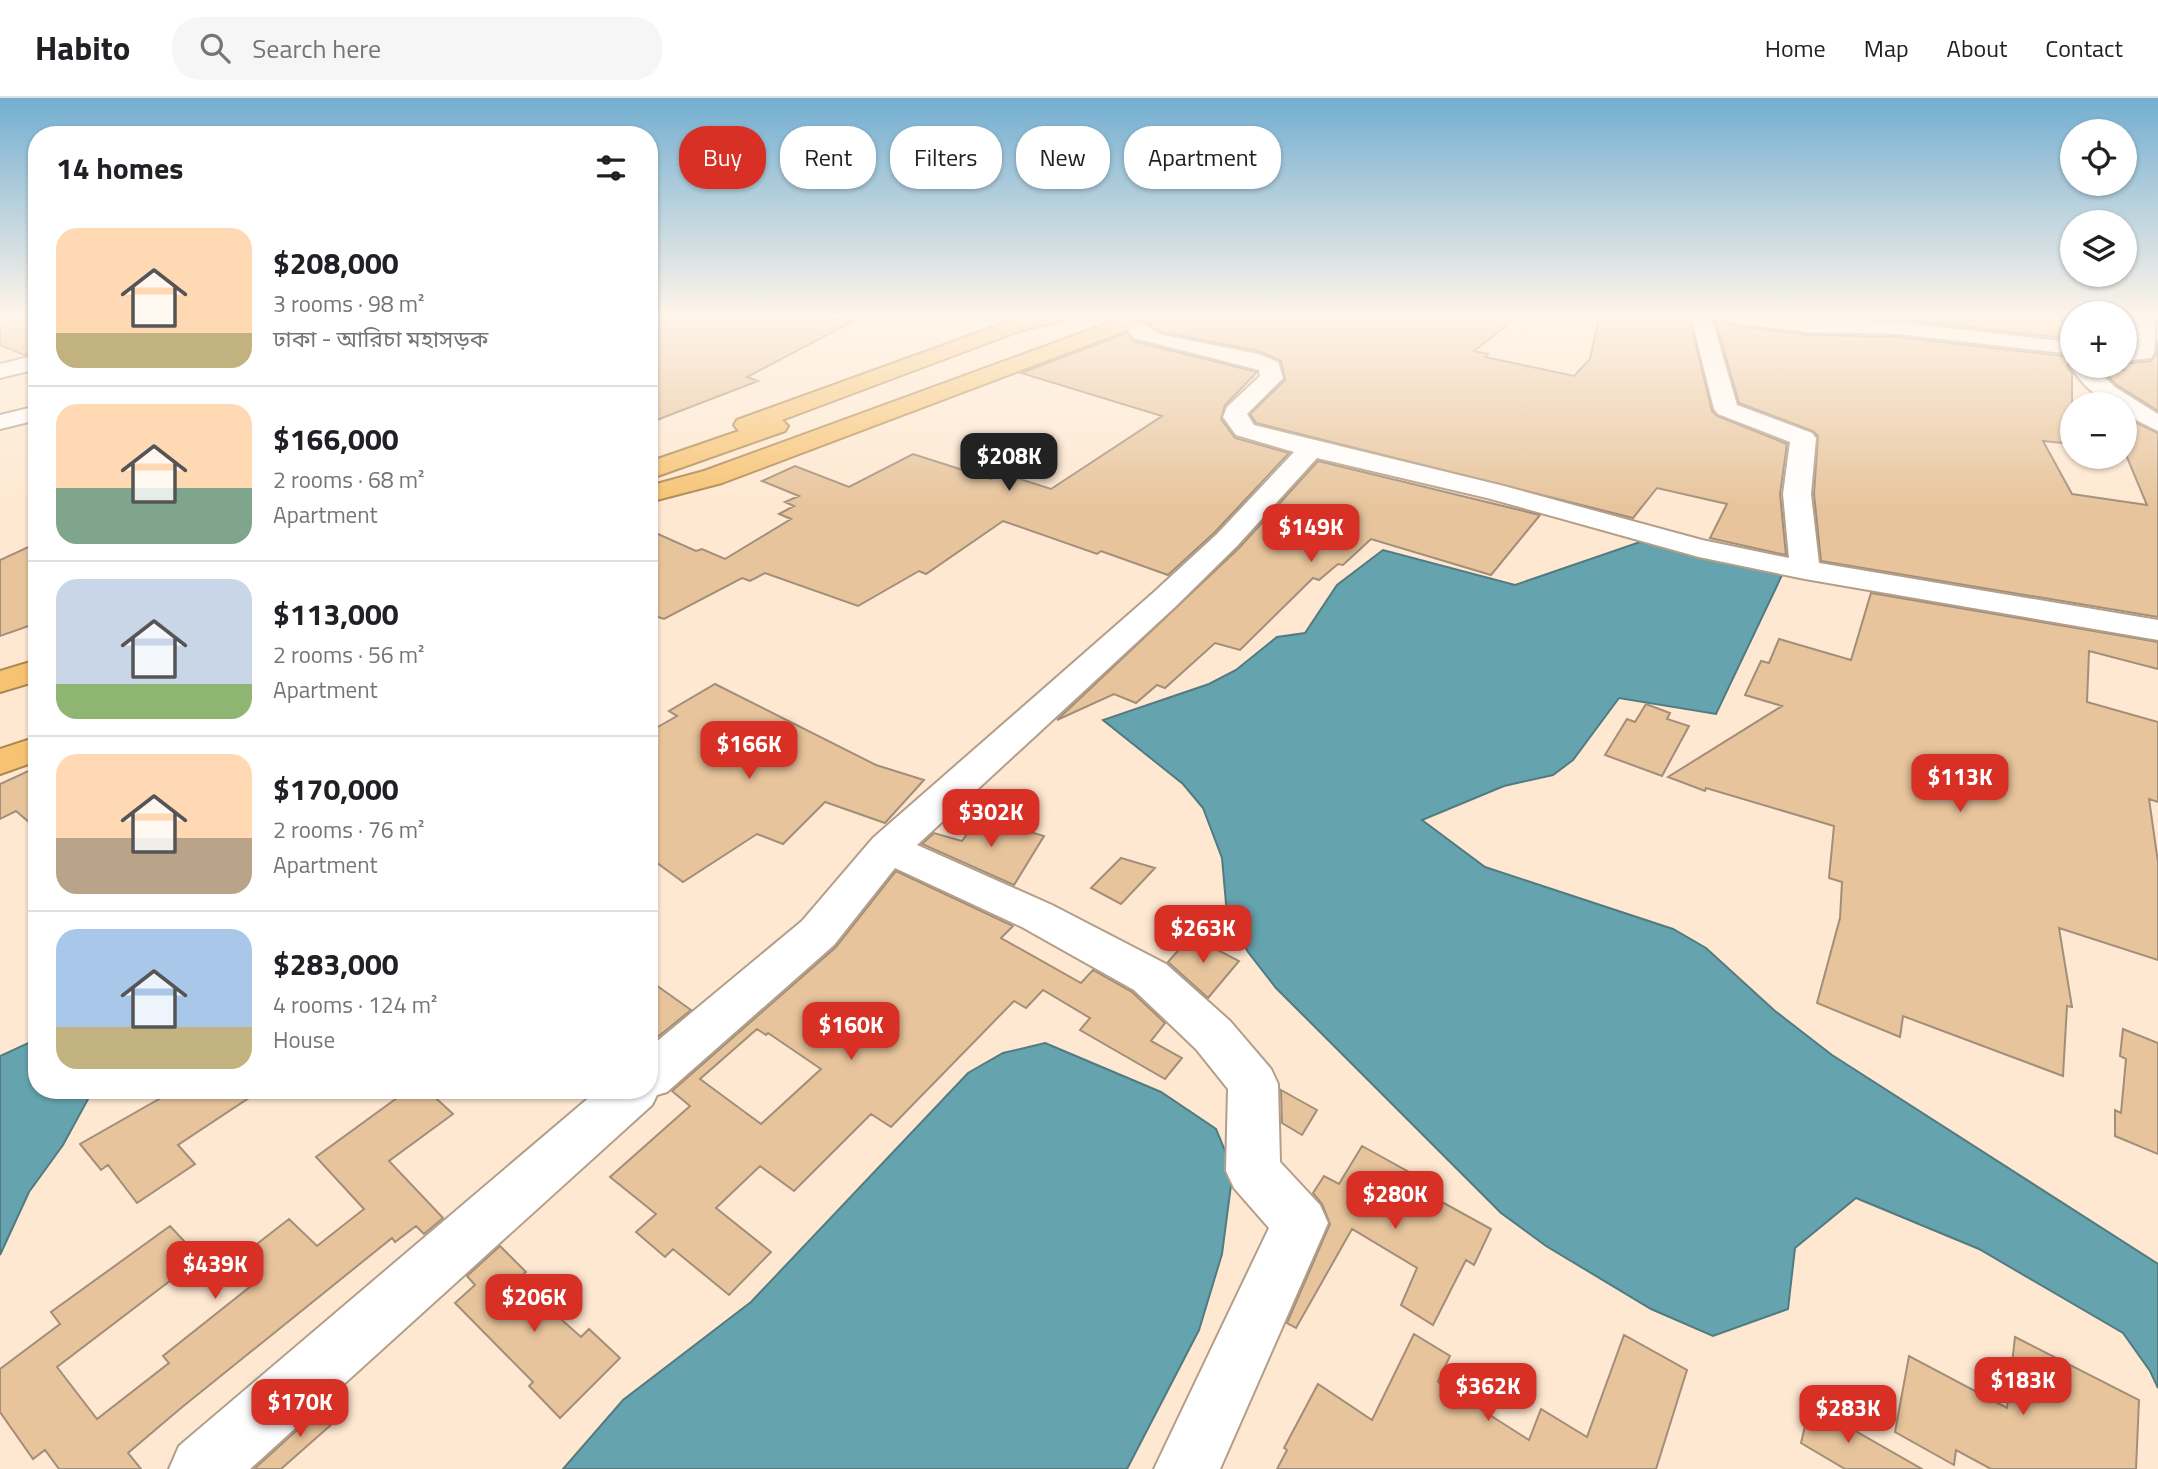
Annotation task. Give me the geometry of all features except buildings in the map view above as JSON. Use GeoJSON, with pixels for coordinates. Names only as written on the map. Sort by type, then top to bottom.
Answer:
{"type":"FeatureCollection","features":[{"type":"Feature","properties":{"kind":"highway"},"geometry":{"type":"LineString","coordinates":[[658,458],[868,380]]}},
{"type":"Feature","properties":{"kind":"highway"},"geometry":{"type":"LineString","coordinates":[[658,468],[907,380]]}},
{"type":"Feature","properties":{"kind":"highway"},"geometry":{"type":"LineString","coordinates":[[658,490],[713,477],[969,380]]}},
{"type":"Feature","properties":{"kind":"highway"},"geometry":{"type":"LineString","coordinates":[[0,682],[28,673]]}},
{"type":"Feature","properties":{"kind":"highway"},"geometry":{"type":"LineString","coordinates":[[0,762],[28,751]]}},
{"type":"Feature","properties":{"kind":"street"},"geometry":{"type":"LineString","coordinates":[[1270,380],[1235,412],[1235,417],[1245,430],[1311,449],[1493,492],[1699,548],[1805,570],[2158,630]]}},
{"type":"Feature","properties":{"kind":"street"},"geometry":{"type":"LineString","coordinates":[[1718,380],[1726,409],[1803,438],[1797,494],[1805,570]]}},
{"type":"Feature","properties":{"kind":"street"},"geometry":{"type":"LineString","coordinates":[[2094,380],[2158,425]]}},
{"type":"Feature","properties":{"kind":"street"},"geometry":{"type":"LineString","coordinates":[[0,422],[28,415]]}},
{"type":"Feature","properties":{"kind":"street"},"geometry":{"type":"LineString","coordinates":[[658,1069],[818,933],[888,848],[1164,600],[1227,540],[1311,449]]}},
{"type":"Feature","properties":{"kind":"street"},"geometry":{"type":"LineString","coordinates":[[888,848],[1037,916],[1150,977],[1213,1035],[1253,1084],[1253,1171],[1300,1223],[1187,1469]]}},
{"type":"Feature","properties":{"kind":"street"},"geometry":{"type":"LineString","coordinates":[[202,1469],[624,1099]]}},
{"type":"Feature","properties":{"kind":"water"},"geometry":{"type":"Polygon","coordinates":[[[1640,542],[1783,573],[1716,714],[1619,698],[1573,760],[1553,775],[1504,786],[1422,820],[1485,867],[1673,929],[1706,948],[1775,1011],[1832,1055],[2158,1264],[2158,1388],[2150,1371],[2123,1333],[1979,1249],[1856,1198],[1795,1248],[1788,1309],[1713,1336],[1651,1309],[1546,1246],[1501,1213],[1276,988],[1248,952],[1227,915],[1222,858],[1203,808],[1183,784],[1103,720],[1209,684],[1236,670],[1277,637],[1305,633],[1337,585],[1383,550],[1515,585],[1640,542]]]}},
{"type":"Feature","properties":{"kind":"water"},"geometry":{"type":"Polygon","coordinates":[[[28,1043],[28,1099],[88,1099],[63,1145],[29,1192],[0,1255],[0,1056],[28,1043]]]}},
{"type":"Feature","properties":{"kind":"water"},"geometry":{"type":"Polygon","coordinates":[[[1045,1043],[1161,1092],[1216,1129],[1233,1170],[1222,1254],[1199,1330],[1127,1469],[563,1469],[623,1400],[751,1302],[968,1073],[1003,1053],[1045,1043]]]}}]}
